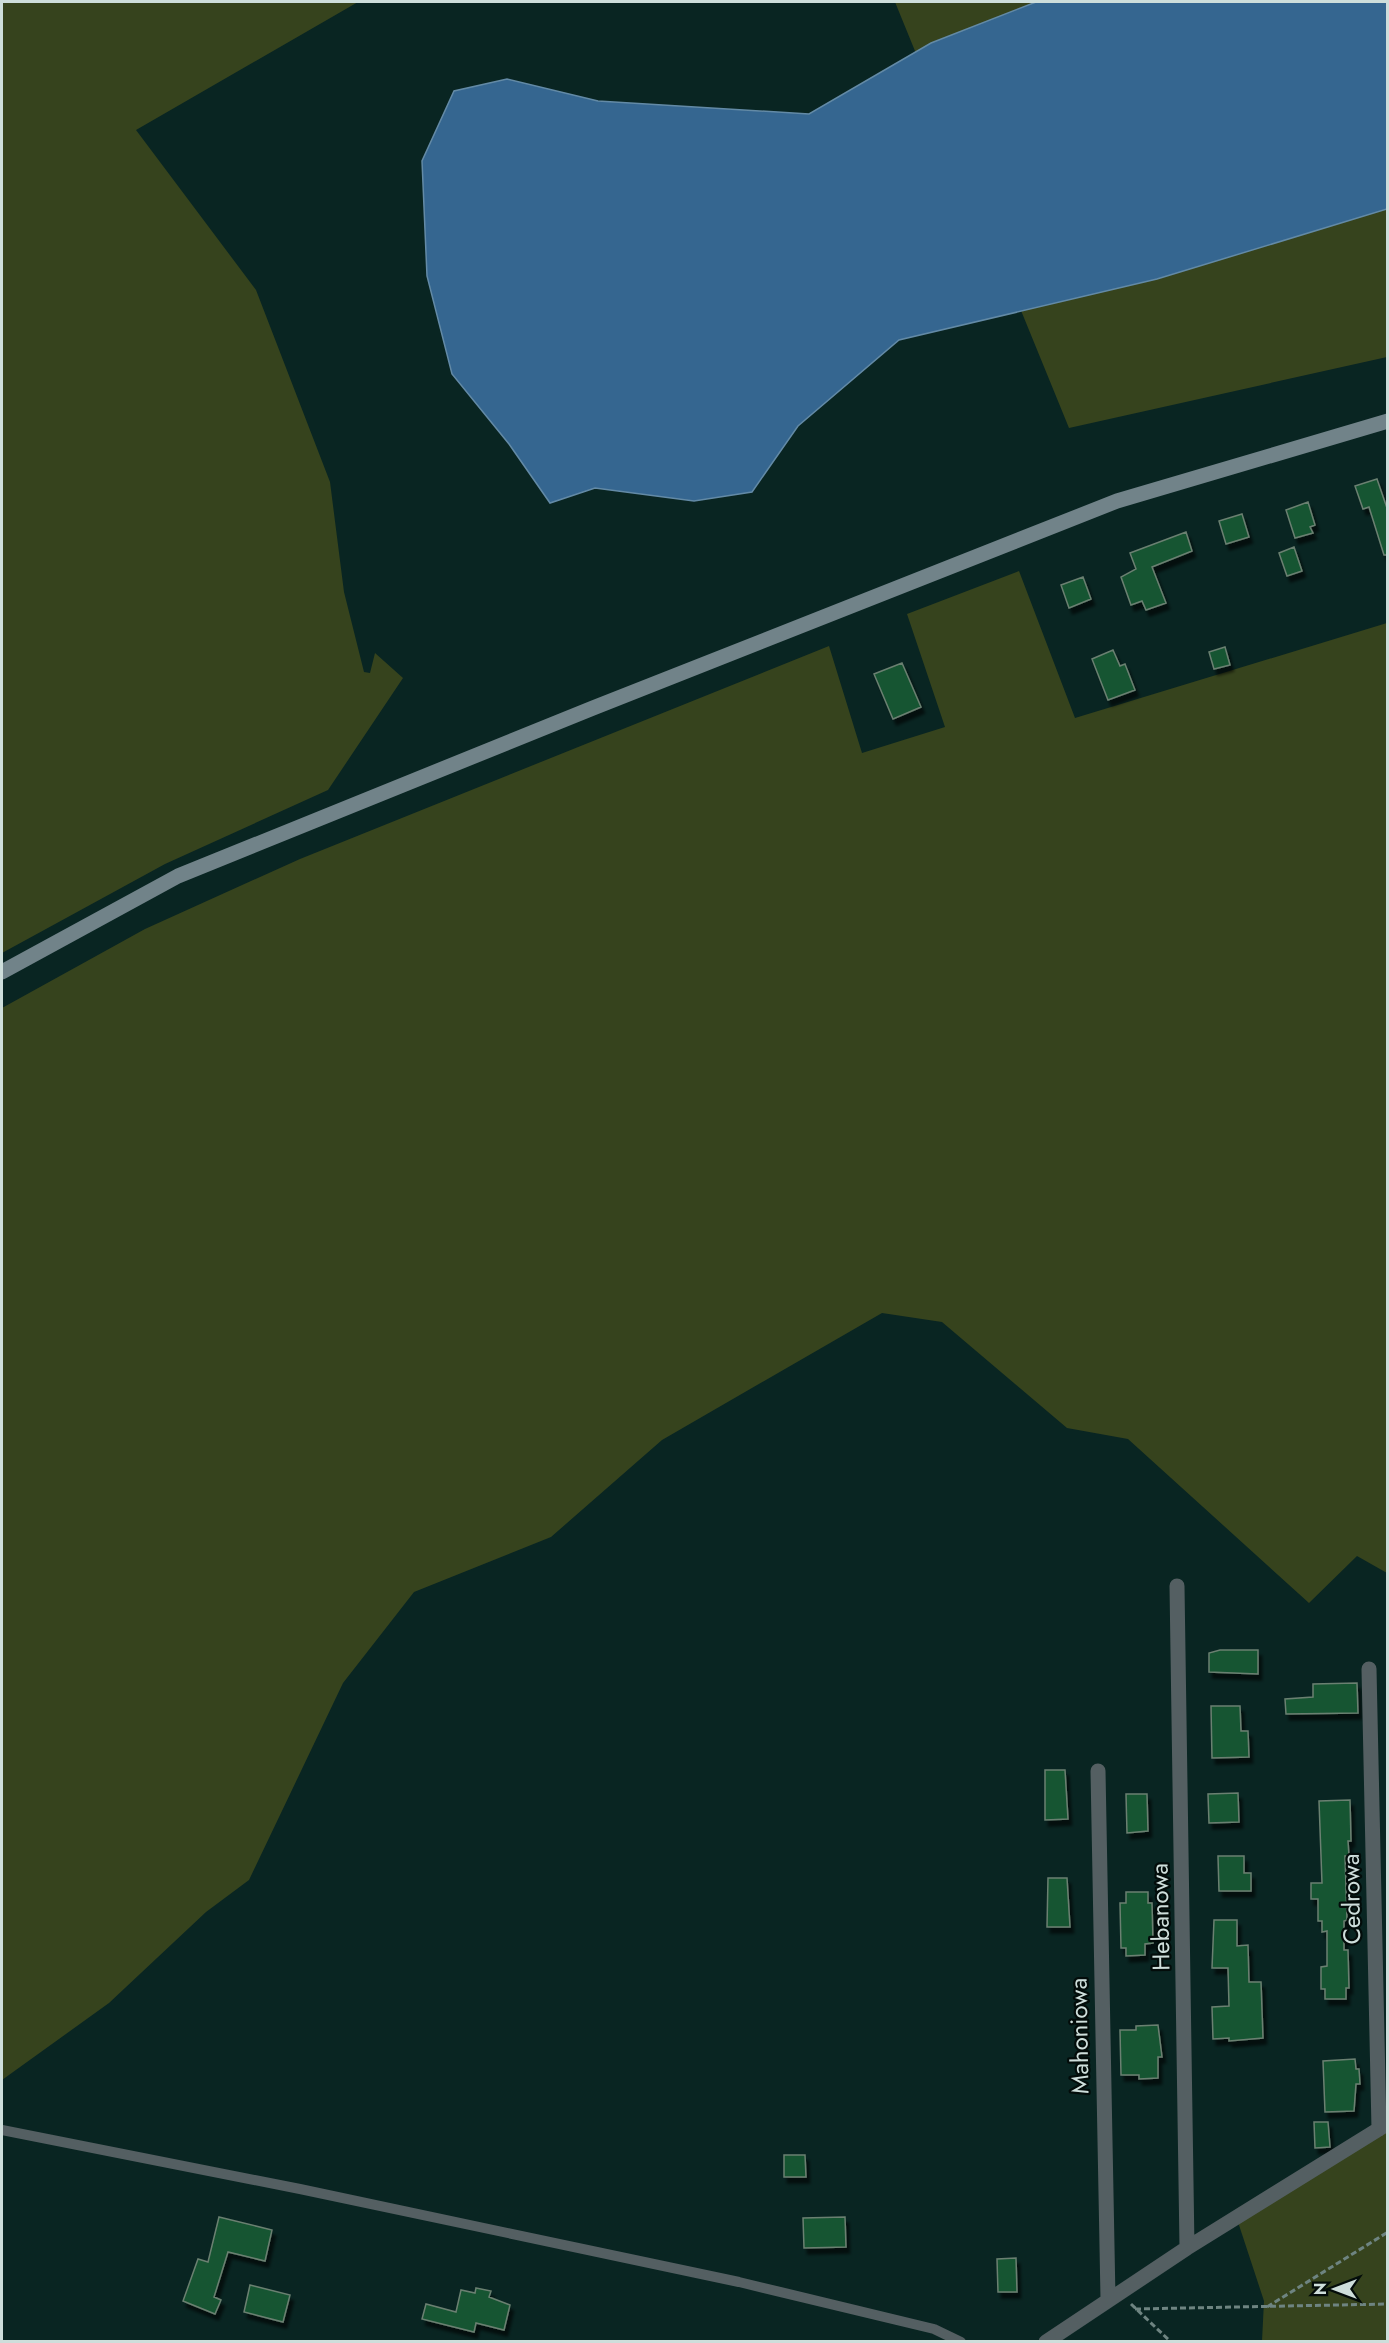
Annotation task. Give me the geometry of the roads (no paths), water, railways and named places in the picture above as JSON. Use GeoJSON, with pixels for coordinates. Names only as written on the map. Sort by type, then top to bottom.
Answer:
{"type":"FeatureCollection","features":[{"type":"Feature","properties":{"kind":"main road"},"geometry":{"type":"LineString","coordinates":[[2,972],[178,876],[481,753],[1117,501],[1388,421]]}},
{"type":"Feature","properties":{"kind":"street","name":"Hebanowa"},"geometry":{"type":"LineString","coordinates":[[1178,1586],[1187,2248]]}},
{"type":"Feature","properties":{"kind":"street","name":"Cedrowa"},"geometry":{"type":"LineString","coordinates":[[1369,1669],[1383,2126]]}},
{"type":"Feature","properties":{"kind":"street","name":"Mahoniowa"},"geometry":{"type":"LineString","coordinates":[[1098,1771],[1113,2296]]}},
{"type":"Feature","properties":{"kind":"street"},"geometry":{"type":"LineString","coordinates":[[1046,2342],[1187,2248],[1383,2126]]}},
{"type":"Feature","properties":{"kind":"lane"},"geometry":{"type":"LineString","coordinates":[[2,2130],[300,2189],[516,2237],[739,2282],[934,2330],[961,2342]]}},
{"type":"Feature","properties":{"kind":"water"},"geometry":{"type":"Polygon","coordinates":[[[1036,2],[1387,2],[1387,209],[1157,279],[899,340],[798,426],[752,492],[694,501],[595,488],[550,503],[509,444],[452,374],[427,276],[422,161],[454,91],[507,79],[598,101],[809,114],[931,43],[1036,2]]]}}]}
